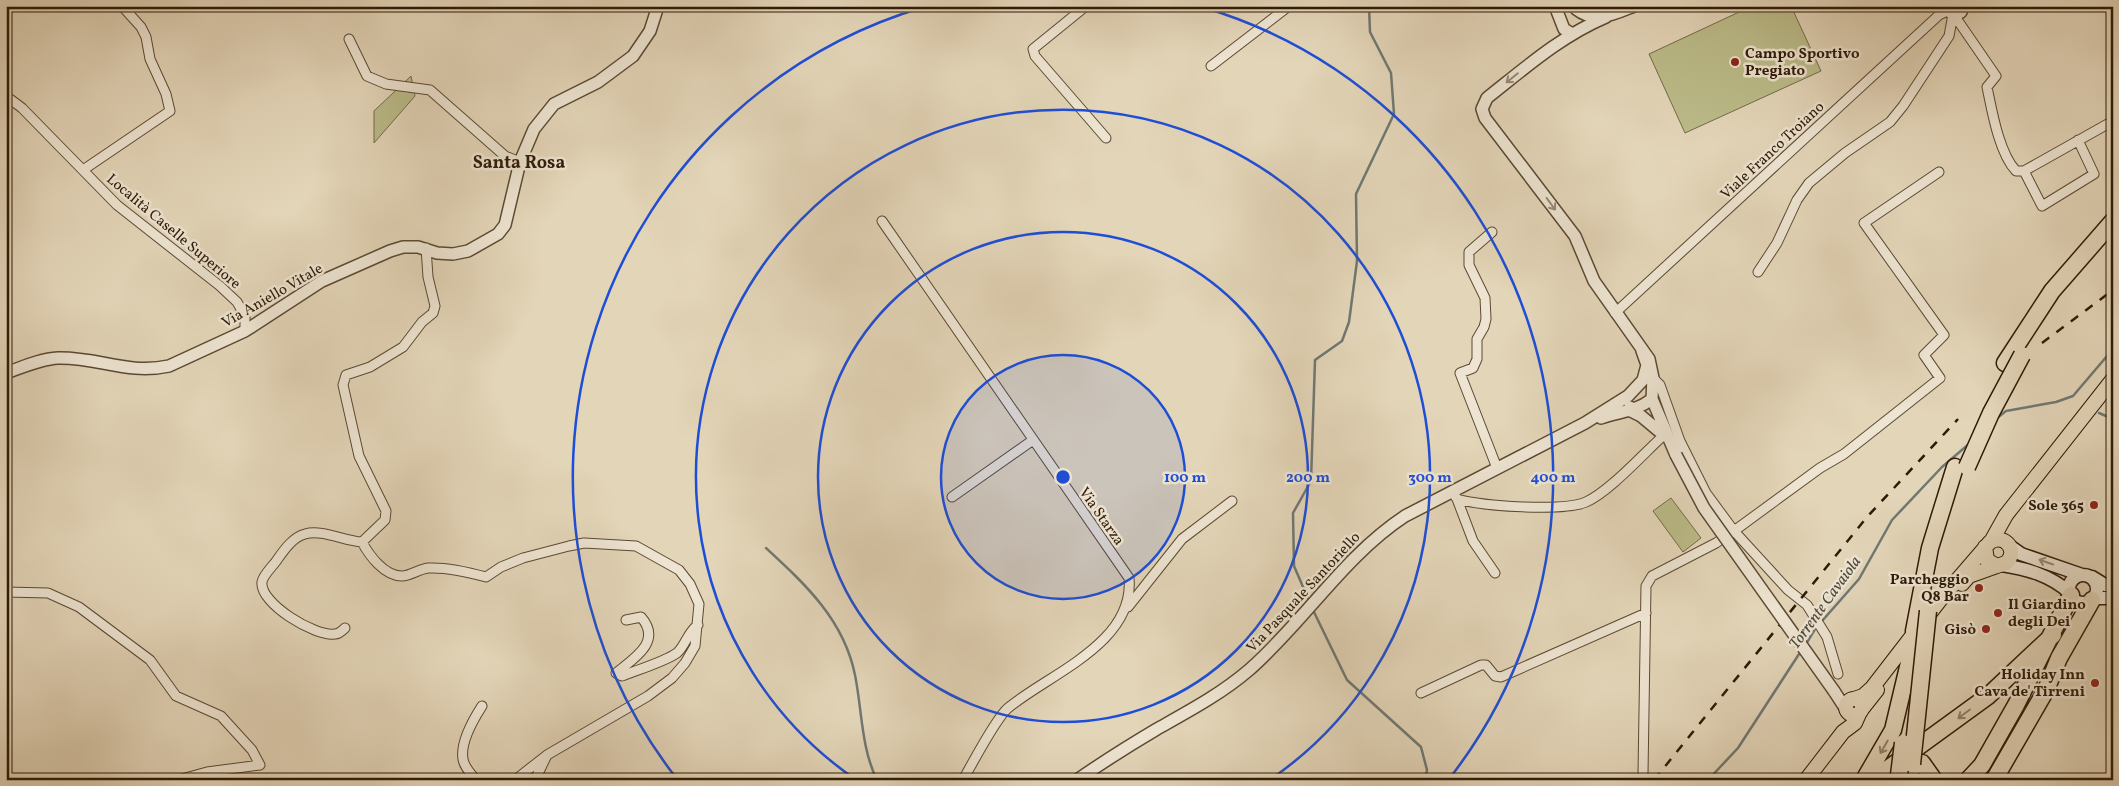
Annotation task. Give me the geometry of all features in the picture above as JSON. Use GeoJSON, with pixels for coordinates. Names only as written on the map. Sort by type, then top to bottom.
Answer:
{"type":"FeatureCollection","features":[{"type":"Feature","properties":{"kind":"highway"},"geometry":{"type":"LineString","coordinates":[[1908,772],[1921,738],[1926,687],[1926,627],[1934,581],[1961,467],[1980,410],[2005,363],[2052,291],[2085,250],[2113,220]]}},
{"type":"Feature","properties":{"kind":"highway"},"geometry":{"type":"LineString","coordinates":[[1908,772],[1912,650],[1919,597],[1939,515],[1961,467],[2022,356],[2064,293],[2113,237]]}},
{"type":"Feature","properties":{"kind":"highway"},"geometry":{"type":"LineString","coordinates":[[1968,780],[1982,765],[2053,635],[2070,594]]}},
{"type":"Feature","properties":{"kind":"highway"},"geometry":{"type":"LineString","coordinates":[[1994,780],[2046,690],[2059,658],[2093,599]]}},
{"type":"Feature","properties":{"kind":"highway"},"geometry":{"type":"LineString","coordinates":[[1870,778],[1889,768],[1988,696],[2053,635]]}},
{"type":"Feature","properties":{"kind":"highway"},"geometry":{"type":"LineString","coordinates":[[1870,778],[1893,730],[1912,650]]}},
{"type":"Feature","properties":{"kind":"highway"},"geometry":{"type":"LineString","coordinates":[[1984,780],[2038,685],[2059,658]]}},
{"type":"Feature","properties":{"kind":"highway"},"geometry":{"type":"LineString","coordinates":[[1908,772],[1934,780]]}},
{"type":"Feature","properties":{"kind":"main road"},"geometry":{"type":"LineString","coordinates":[[1806,780],[1842,732],[1853,708],[1872,688],[1940,600],[1989,544],[2006,515],[2020,500],[2113,379]]}},
{"type":"Feature","properties":{"kind":"main road"},"geometry":{"type":"LineString","coordinates":[[1853,708],[1969,576],[2009,560],[2011,547],[2006,536],[2007,526],[2020,500]]}},
{"type":"Feature","properties":{"kind":"main road"},"geometry":{"type":"LineString","coordinates":[[1989,544],[2004,540],[2021,554],[2113,586]]}},
{"type":"Feature","properties":{"kind":"main road"},"geometry":{"type":"LineString","coordinates":[[1989,544],[1987,560],[1999,565],[2044,576],[2059,583],[2078,602],[2113,598]]}},
{"type":"Feature","properties":{"kind":"main road"},"geometry":{"type":"LineString","coordinates":[[2070,594],[2070,586],[2073,579],[2086,576]]}},
{"type":"Feature","properties":{"kind":"main road"},"geometry":{"type":"LineString","coordinates":[[2086,576],[2098,589],[2093,599]]}},
{"type":"Feature","properties":{"kind":"street"},"geometry":{"type":"LineString","coordinates":[[83,170],[170,111],[166,94],[150,59],[146,37],[141,27],[122,6]]}},
{"type":"Feature","properties":{"kind":"street","name":"Via Aniello Vitale"},"geometry":{"type":"LineString","coordinates":[[6,373],[50,359],[60,358],[93,361],[118,368],[156,369],[182,361],[245,331],[322,281],[390,251],[403,247],[426,248],[437,253],[453,254],[468,251],[498,234],[505,225],[520,162],[534,129],[554,104],[598,82],[633,56],[650,32],[658,6]]}},
{"type":"Feature","properties":{"kind":"street"},"geometry":{"type":"LineString","coordinates":[[1086,6],[1033,49],[1035,56],[1106,138]]}},
{"type":"Feature","properties":{"kind":"street"},"geometry":{"type":"LineString","coordinates":[[1211,66],[1290,6]]}},
{"type":"Feature","properties":{"kind":"street"},"geometry":{"type":"LineString","coordinates":[[1576,8],[1584,15],[1634,6]]}},
{"type":"Feature","properties":{"kind":"street"},"geometry":{"type":"LineString","coordinates":[[1556,7],[1564,29],[1575,30]]}},
{"type":"Feature","properties":{"kind":"street"},"geometry":{"type":"LineString","coordinates":[[1575,30],[1580,21],[1576,8]]}},
{"type":"Feature","properties":{"kind":"street"},"geometry":{"type":"LineString","coordinates":[[1956,9],[1965,29],[1996,76],[1987,86],[1993,115],[2010,164],[2016,172],[2024,171],[2113,121]]}},
{"type":"Feature","properties":{"kind":"street"},"geometry":{"type":"LineString","coordinates":[[1758,272],[1777,243],[1796,200],[1809,183],[1845,153],[1890,122],[1903,106],[1949,36],[1956,9]]}},
{"type":"Feature","properties":{"kind":"street","name":"Viale Franco Troiano"},"geometry":{"type":"LineString","coordinates":[[1615,313],[1939,15],[1956,9]]}},
{"type":"Feature","properties":{"kind":"street"},"geometry":{"type":"LineString","coordinates":[[1604,12],[1550,47],[1486,98],[1482,109],[1486,118],[1575,236],[1594,281],[1642,351],[1647,365],[1652,399],[1666,437],[1704,508],[1834,691],[1853,708]]}},
{"type":"Feature","properties":{"kind":"street"},"geometry":{"type":"LineString","coordinates":[[1550,47],[1561,22]]}},
{"type":"Feature","properties":{"kind":"street"},"geometry":{"type":"LineString","coordinates":[[350,39],[367,76],[386,84],[430,90],[498,150],[520,162]]}},
{"type":"Feature","properties":{"kind":"street","name":"Località Caselle Superiore"},"geometry":{"type":"LineString","coordinates":[[6,96],[22,108],[117,205],[220,286],[237,302],[245,316],[245,331]]}},
{"type":"Feature","properties":{"kind":"street"},"geometry":{"type":"LineString","coordinates":[[2024,171],[2042,206],[2094,174],[2078,140]]}},
{"type":"Feature","properties":{"kind":"street"},"geometry":{"type":"LineString","coordinates":[[1643,774],[1646,586],[1652,576],[1710,547],[1734,531],[1820,468],[1844,454],[1940,378],[1924,355],[1944,336],[1864,223],[1939,172]]}},
{"type":"Feature","properties":{"kind":"street","name":"Via Starza"},"geometry":{"type":"LineString","coordinates":[[882,221],[1129,578],[1130,594],[1125,612],[1098,646],[1006,709],[963,780]]}},
{"type":"Feature","properties":{"kind":"street"},"geometry":{"type":"LineString","coordinates":[[1492,232],[1469,252],[1469,264],[1485,298],[1486,319],[1477,339],[1477,359],[1473,368],[1460,374],[1497,468]]}},
{"type":"Feature","properties":{"kind":"street"},"geometry":{"type":"LineString","coordinates":[[362,542],[385,520],[386,511],[359,456],[343,385],[346,375],[370,367],[403,347],[422,322],[433,313],[435,306],[428,277],[426,248]]}},
{"type":"Feature","properties":{"kind":"street"},"geometry":{"type":"LineString","coordinates":[[1585,423],[1628,396],[1648,379]]}},
{"type":"Feature","properties":{"kind":"street"},"geometry":{"type":"LineString","coordinates":[[1648,379],[1660,385],[1680,441],[1706,493],[1734,531],[1779,581],[1808,605],[1823,630],[1835,659],[1838,674]]}},
{"type":"Feature","properties":{"kind":"street"},"geometry":{"type":"LineString","coordinates":[[1628,396],[1652,399],[1665,398]]}},
{"type":"Feature","properties":{"kind":"street"},"geometry":{"type":"LineString","coordinates":[[1628,396],[1632,412]]}},
{"type":"Feature","properties":{"kind":"street"},"geometry":{"type":"LineString","coordinates":[[1632,412],[1652,399]]}},
{"type":"Feature","properties":{"kind":"street"},"geometry":{"type":"LineString","coordinates":[[1585,423],[1615,413],[1632,412],[1642,416],[1666,437]]}},
{"type":"Feature","properties":{"kind":"street","name":"Via Pasquale Santoriello"},"geometry":{"type":"LineString","coordinates":[[1077,780],[1122,750],[1220,692],[1276,646],[1344,566],[1384,529],[1405,516],[1455,495],[1497,468],[1585,423]]}},
{"type":"Feature","properties":{"kind":"street"},"geometry":{"type":"LineString","coordinates":[[1455,495],[1482,505],[1555,506],[1581,504],[1587,502],[1608,486],[1666,437]]}},
{"type":"Feature","properties":{"kind":"street"},"geometry":{"type":"LineString","coordinates":[[952,497],[1033,440]]}},
{"type":"Feature","properties":{"kind":"street"},"geometry":{"type":"LineString","coordinates":[[1455,495],[1473,541],[1495,573]]}},
{"type":"Feature","properties":{"kind":"street"},"geometry":{"type":"LineString","coordinates":[[1125,612],[1182,539],[1232,501]]}},
{"type":"Feature","properties":{"kind":"street"},"geometry":{"type":"LineString","coordinates":[[345,628],[336,634],[326,634],[293,618],[268,599],[262,591],[262,580],[283,552],[297,538],[306,533],[318,533],[362,542]]}},
{"type":"Feature","properties":{"kind":"street"},"geometry":{"type":"LineString","coordinates":[[362,542],[367,552],[384,570],[401,576],[426,568],[467,572],[486,577],[501,567],[523,558],[584,543],[636,546],[679,570],[684,577],[699,604],[695,646],[685,663],[672,678],[648,696],[546,755],[516,780]]}},
{"type":"Feature","properties":{"kind":"street"},"geometry":{"type":"LineString","coordinates":[[6,592],[48,593],[79,607],[150,660],[176,696],[221,716],[252,750],[260,765],[207,772],[178,780]]}},
{"type":"Feature","properties":{"kind":"street"},"geometry":{"type":"LineString","coordinates":[[1421,693],[1481,665],[1486,664],[1495,676],[1500,677],[1646,613]]}},
{"type":"Feature","properties":{"kind":"street"},"geometry":{"type":"LineString","coordinates":[[626,620],[640,618],[646,624],[648,637],[643,653],[616,673],[622,676],[675,654],[684,646],[693,628],[698,625]]}},
{"type":"Feature","properties":{"kind":"street"},"geometry":{"type":"LineString","coordinates":[[476,780],[463,758],[472,723],[482,706]]}},
{"type":"Feature","properties":{"kind":"street"},"geometry":{"type":"LineString","coordinates":[[536,780],[546,755]]}},
{"type":"Feature","properties":{"kind":"green space","name":"Campo Sportivo Pregiato"},"geometry":{"type":"Polygon","coordinates":[[[1752,6],[1791,6],[1821,71],[1685,133],[1649,54],[1752,6]]]}},
{"type":"Feature","properties":{"kind":"green space"},"geometry":{"type":"Polygon","coordinates":[[[411,76],[415,96],[374,143],[374,111],[411,76]]]}},
{"type":"Feature","properties":{"kind":"green space"},"geometry":{"type":"Polygon","coordinates":[[[1671,498],[1701,538],[1683,552],[1653,511],[1671,498]]]}},
{"type":"Feature","properties":{"kind":"waterway"},"geometry":{"type":"LineString","coordinates":[[1310,603],[1294,566],[1293,513],[1311,481],[1315,360],[1342,341],[1349,322],[1357,261],[1356,194],[1394,114],[1391,73],[1370,32],[1369,6]]}},
{"type":"Feature","properties":{"kind":"waterway","name":"Torrente Cavaiola"},"geometry":{"type":"LineString","coordinates":[[1996,419],[2006,411],[2056,402],[2073,396],[2113,349]]}},
{"type":"Feature","properties":{"kind":"waterway"},"geometry":{"type":"LineString","coordinates":[[2099,413],[2113,419]]}},
{"type":"Feature","properties":{"kind":"waterway","name":"Torrente Cavaiola"},"geometry":{"type":"LineString","coordinates":[[1806,644],[1815,629],[1859,579],[1892,520],[1942,467],[1970,443]]}},
{"type":"Feature","properties":{"kind":"waterway"},"geometry":{"type":"LineString","coordinates":[[766,548],[809,590],[833,620],[842,637],[850,655],[855,675],[865,742],[877,780]]}},
{"type":"Feature","properties":{"kind":"waterway"},"geometry":{"type":"LineString","coordinates":[[1313,610],[1347,680],[1421,747],[1427,770],[1425,780]]}},
{"type":"Feature","properties":{"kind":"waterway","name":"Torrente Cavaiola"},"geometry":{"type":"LineString","coordinates":[[1708,780],[1738,748],[1801,651]]}},
{"type":"Feature","properties":{"kind":"railway"},"geometry":{"type":"LineString","coordinates":[[2042,343],[2113,290]]}},
{"type":"Feature","properties":{"kind":"railway"},"geometry":{"type":"LineString","coordinates":[[1654,780],[1867,517],[1958,419]]}},
{"type":"Feature","properties":{"kind":"place","name":"Campo Sportivo Pregiato"},"geometry":{"type":"Point","coordinates":[1735,62]}},
{"type":"Feature","properties":{"kind":"place","name":"Sole 365"},"geometry":{"type":"Point","coordinates":[2094,505]}},
{"type":"Feature","properties":{"kind":"place","name":"Parcheggio Q8 Bar"},"geometry":{"type":"Point","coordinates":[1979,588]}},
{"type":"Feature","properties":{"kind":"place","name":"Il Giardino degli Dei"},"geometry":{"type":"Point","coordinates":[1998,613]}},
{"type":"Feature","properties":{"kind":"place","name":"Gisò"},"geometry":{"type":"Point","coordinates":[1986,629]}},
{"type":"Feature","properties":{"kind":"place","name":"Holiday Inn Cava de' Tirreni"},"geometry":{"type":"Point","coordinates":[2095,683]}},
{"type":"Feature","properties":{"kind":"district","name":"Santa Rosa"},"geometry":{"type":"Point","coordinates":[519,162]}}]}
